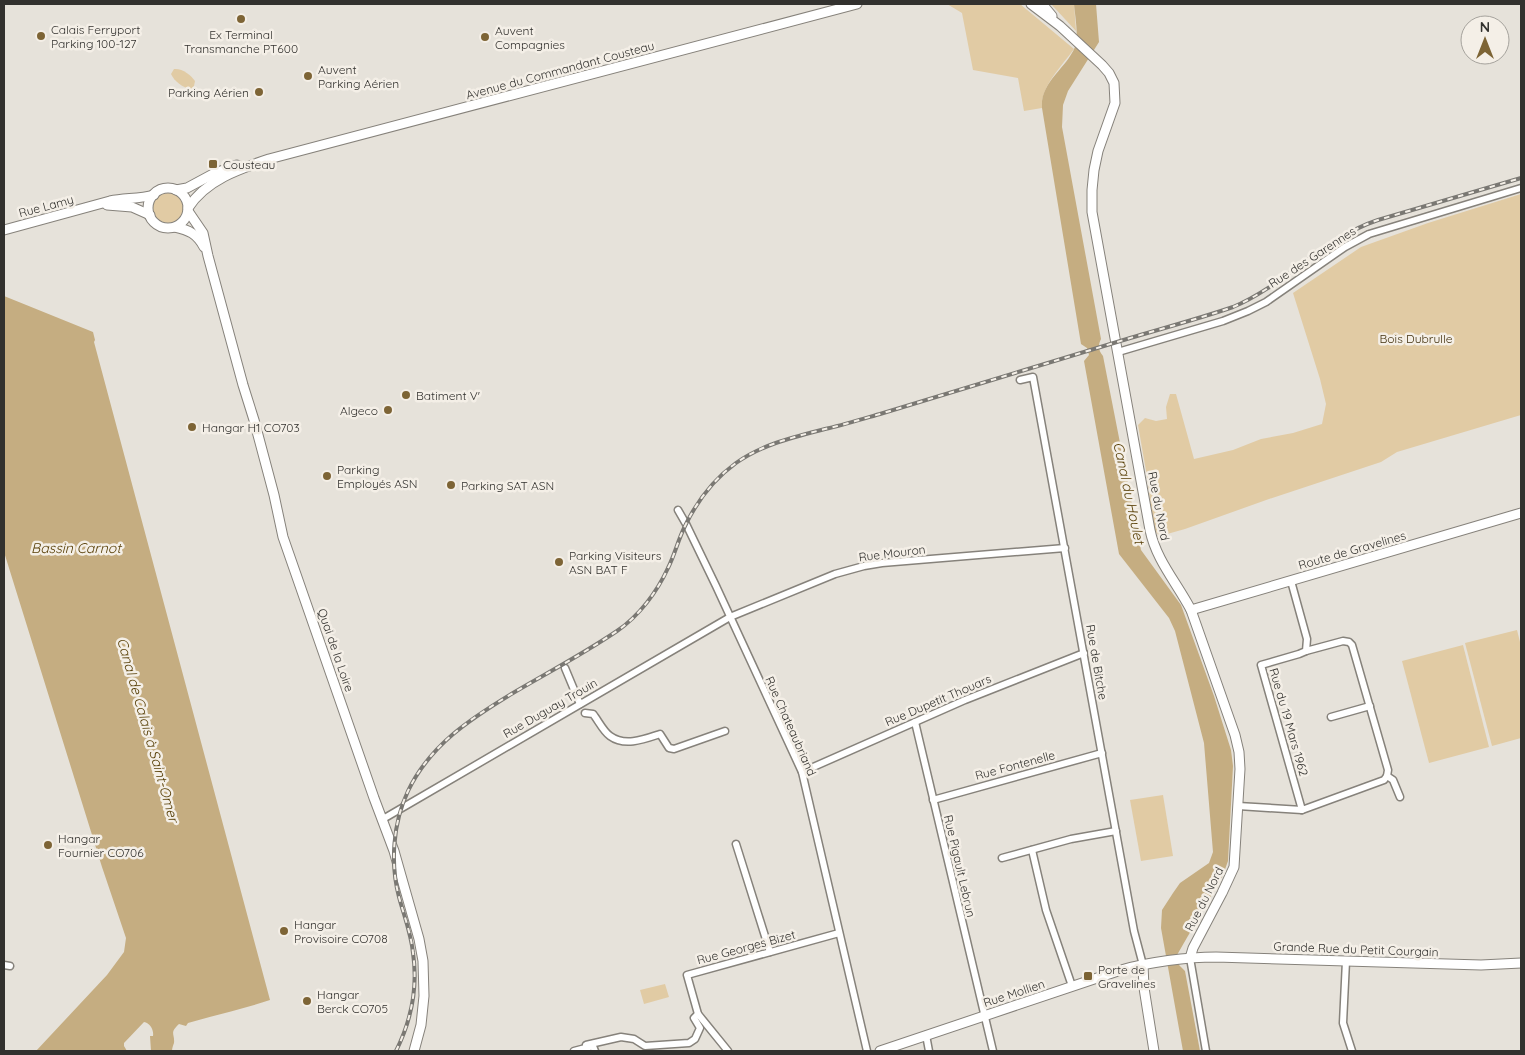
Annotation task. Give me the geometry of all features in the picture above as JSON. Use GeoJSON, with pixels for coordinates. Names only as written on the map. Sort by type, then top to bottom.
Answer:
{"type":"FeatureCollection","features":[{"type":"Feature","properties":{"kind":"street","name":"Avenue du Commandant Cousteau"},"geometry":{"type":"LineString","coordinates":[[188,210],[200,193],[222,178],[236,170],[270,159],[857,4]]}},
{"type":"Feature","properties":{"kind":"street","name":"Rue du Nord"},"geometry":{"type":"LineString","coordinates":[[1031,4],[1070,35],[1107,70],[1113,80],[1116,98],[1095,164],[1092,185],[1092,207],[1151,537],[1162,562],[1183,595],[1190,610],[1238,746],[1240,764],[1235,860],[1232,874],[1193,948],[1190,958]]}},
{"type":"Feature","properties":{"kind":"street","name":"Rue du Nord"},"geometry":{"type":"LineString","coordinates":[[1042,4],[1060,26]]}},
{"type":"Feature","properties":{"kind":"street","name":"Avenue du Commandant Cousteau"},"geometry":{"type":"LineString","coordinates":[[176,190],[189,188],[229,167],[270,159]]}},
{"type":"Feature","properties":{"kind":"street","name":"Rue des Garennes"},"geometry":{"type":"LineString","coordinates":[[1118,352],[1223,321],[1248,311],[1266,302],[1345,247],[1369,234],[1521,188]]}},
{"type":"Feature","properties":{"kind":"street"},"geometry":{"type":"LineString","coordinates":[[163,189],[176,190],[186,198],[188,210],[184,221],[175,227],[167,228],[160,226],[150,215],[149,204],[154,195],[163,189]]}},
{"type":"Feature","properties":{"kind":"street","name":"Rue Lamy"},"geometry":{"type":"LineString","coordinates":[[4,230],[116,200],[154,195]]}},
{"type":"Feature","properties":{"kind":"street","name":"Rue Lamy"},"geometry":{"type":"LineString","coordinates":[[94,206],[122,206],[140,209],[150,215]]}},
{"type":"Feature","properties":{"kind":"street","name":"Quai de la Loire"},"geometry":{"type":"LineString","coordinates":[[188,210],[203,233],[274,495],[283,537],[383,819],[401,873],[417,932],[423,961],[424,987],[423,1012],[414,1051]]}},
{"type":"Feature","properties":{"kind":"street","name":"Quai de la Loire"},"geometry":{"type":"LineString","coordinates":[[175,227],[196,235],[208,256]]}},
{"type":"Feature","properties":{"kind":"street","name":"Rue de Bitche"},"geometry":{"type":"LineString","coordinates":[[1020,380],[1033,377],[1135,938],[1143,965]]}},
{"type":"Feature","properties":{"kind":"street","name":"Rue Chateaubriand"},"geometry":{"type":"LineString","coordinates":[[678,510],[690,531],[802,772],[866,1051]]}},
{"type":"Feature","properties":{"kind":"street","name":"Route de Gravelines"},"geometry":{"type":"LineString","coordinates":[[1190,610],[1521,513]]}},
{"type":"Feature","properties":{"kind":"street","name":"Rue Mouron"},"geometry":{"type":"LineString","coordinates":[[730,617],[821,579],[864,566],[1065,548]]}},
{"type":"Feature","properties":{"kind":"street"},"geometry":{"type":"LineString","coordinates":[[1238,806],[1302,810],[1384,780],[1387,776],[1388,770],[1352,645],[1343,640],[1306,651],[1307,639],[1290,581]]}},
{"type":"Feature","properties":{"kind":"street","name":"Rue Duguay Trouin"},"geometry":{"type":"LineString","coordinates":[[383,819],[730,617]]}},
{"type":"Feature","properties":{"kind":"street","name":"Rue du 19 Mars 1962"},"geometry":{"type":"LineString","coordinates":[[1302,810],[1261,665],[1306,651]]}},
{"type":"Feature","properties":{"kind":"street","name":"Rue Dupetit Thouars"},"geometry":{"type":"LineString","coordinates":[[802,772],[999,686],[1084,653]]}},
{"type":"Feature","properties":{"kind":"street"},"geometry":{"type":"LineString","coordinates":[[565,668],[580,704]]}},
{"type":"Feature","properties":{"kind":"street"},"geometry":{"type":"LineString","coordinates":[[1331,717],[1370,706]]}},
{"type":"Feature","properties":{"kind":"street"},"geometry":{"type":"LineString","coordinates":[[585,713],[593,714],[610,736],[634,742],[660,734],[669,748],[674,749],[724,731]]}},
{"type":"Feature","properties":{"kind":"street","name":"Rue Pigault Lebrun"},"geometry":{"type":"LineString","coordinates":[[915,722],[993,1051]]}},
{"type":"Feature","properties":{"kind":"street","name":"Rue Fontenelle"},"geometry":{"type":"LineString","coordinates":[[933,800],[1102,753]]}},
{"type":"Feature","properties":{"kind":"street"},"geometry":{"type":"LineString","coordinates":[[1387,776],[1393,780],[1400,797]]}},
{"type":"Feature","properties":{"kind":"street"},"geometry":{"type":"LineString","coordinates":[[1002,858],[1079,837],[1116,831]]}},
{"type":"Feature","properties":{"kind":"street"},"geometry":{"type":"LineString","coordinates":[[736,844],[770,952]]}},
{"type":"Feature","properties":{"kind":"street"},"geometry":{"type":"LineString","coordinates":[[1032,850],[1046,910],[1072,986]]}},
{"type":"Feature","properties":{"kind":"street","name":"Rue Georges Bizet"},"geometry":{"type":"LineString","coordinates":[[728,1051],[698,1014],[687,975],[839,933]]}},
{"type":"Feature","properties":{"kind":"street","name":"Grande Rue du Petit Courgain"},"geometry":{"type":"LineString","coordinates":[[1180,960],[1216,957],[1481,965],[1521,963]]}},
{"type":"Feature","properties":{"kind":"street"},"geometry":{"type":"LineString","coordinates":[[1190,958],[1206,1051]]}},
{"type":"Feature","properties":{"kind":"street","name":"Rue Mollien"},"geometry":{"type":"LineString","coordinates":[[880,1051],[1121,970],[1180,960]]}},
{"type":"Feature","properties":{"kind":"street"},"geometry":{"type":"LineString","coordinates":[[1346,961],[1343,1023],[1352,1051]]}},
{"type":"Feature","properties":{"kind":"street"},"geometry":{"type":"LineString","coordinates":[[1143,965],[1144,988],[1154,1051]]}},
{"type":"Feature","properties":{"kind":"street"},"geometry":{"type":"LineString","coordinates":[[591,1048],[586,1044],[621,1037],[634,1040],[645,1046],[689,1043],[695,1039],[700,1028],[694,1018],[698,1014]]}},
{"type":"Feature","properties":{"kind":"street"},"geometry":{"type":"LineString","coordinates":[[926,1036],[929,1051]]}},
{"type":"Feature","properties":{"kind":"street"},"geometry":{"type":"LineString","coordinates":[[574,1051],[591,1048]]}},
{"type":"Feature","properties":{"kind":"green space"},"geometry":{"type":"Polygon","coordinates":[[[947,4],[1020,4],[1074,49],[1044,92],[1042,108],[1024,111],[1018,78],[973,70],[962,13],[947,4]]]}},
{"type":"Feature","properties":{"kind":"green space"},"geometry":{"type":"Polygon","coordinates":[[[1051,4],[1074,4],[1076,31],[1051,4]]]}},
{"type":"Feature","properties":{"kind":"green space"},"geometry":{"type":"Polygon","coordinates":[[[174,69],[189,74],[195,81],[191,89],[182,86],[174,79],[171,74],[174,69]]]}},
{"type":"Feature","properties":{"kind":"green space"},"geometry":{"type":"Polygon","coordinates":[[[168,193],[179,197],[183,208],[179,219],[168,223],[157,219],[153,208],[157,197],[168,193]]]}},
{"type":"Feature","properties":{"kind":"green space","name":"Bois Dubrulle"},"geometry":{"type":"Polygon","coordinates":[[[1521,194],[1521,415],[1397,452],[1381,462],[1185,529],[1160,536],[1153,529],[1148,482],[1138,425],[1145,418],[1156,421],[1167,419],[1166,407],[1170,394],[1176,394],[1194,459],[1233,450],[1261,439],[1293,433],[1322,424],[1326,404],[1293,293],[1361,247],[1428,223],[1521,194]]]}},
{"type":"Feature","properties":{"kind":"green space"},"geometry":{"type":"Polygon","coordinates":[[[1517,630],[1521,646],[1521,738],[1492,746],[1465,643],[1517,630]]]}},
{"type":"Feature","properties":{"kind":"green space"},"geometry":{"type":"Polygon","coordinates":[[[1463,645],[1489,747],[1429,763],[1402,661],[1463,645]]]}},
{"type":"Feature","properties":{"kind":"green space"},"geometry":{"type":"Polygon","coordinates":[[[1163,795],[1173,856],[1141,861],[1130,800],[1163,795]]]}},
{"type":"Feature","properties":{"kind":"green space"},"geometry":{"type":"Polygon","coordinates":[[[665,984],[669,997],[644,1004],[640,990],[665,984]]]}},
{"type":"Feature","properties":{"kind":"water","name":"Canal du Houlet"},"geometry":{"type":"Polygon","coordinates":[[[1074,4],[1096,4],[1099,42],[1068,91],[1063,105],[1062,127],[1101,339],[1099,350],[1103,356],[1141,550],[1181,605],[1214,696],[1231,750],[1233,766],[1228,861],[1223,875],[1177,955],[1179,965],[1185,971],[1200,1051],[1183,1051],[1161,928],[1162,910],[1173,893],[1180,883],[1209,863],[1213,852],[1204,743],[1175,631],[1169,618],[1119,554],[1084,361],[1089,355],[1087,348],[1081,344],[1042,108],[1042,99],[1049,83],[1075,47],[1077,32],[1074,4]]]}},
{"type":"Feature","properties":{"kind":"water","name":"Bassin Carnot"},"geometry":{"type":"Polygon","coordinates":[[[4,296],[93,332],[94,342],[270,1000],[188,1023],[186,1026],[179,1024],[173,1032],[174,1043],[172,1051],[151,1051],[150,1036],[153,1036],[153,1031],[150,1025],[144,1022],[124,1043],[127,1051],[36,1051],[107,975],[124,952],[126,938],[4,552],[4,296]]]}},
{"type":"Feature","properties":{"kind":"railway"},"geometry":{"type":"LineString","coordinates":[[396,1051],[406,1028],[412,1004],[415,978],[411,938],[396,884],[394,843],[403,803],[417,775],[440,747],[467,723],[513,693],[617,631],[633,618],[647,603],[664,577],[680,536],[695,508],[713,483],[736,463],[746,456],[790,438],[880,414],[1233,307],[1270,287],[1322,250],[1358,228],[1378,220],[1521,178]]}},
{"type":"Feature","properties":{"kind":"place","name":"Ex Terminal Transmanche PT600"},"geometry":{"type":"Point","coordinates":[241,19]}},
{"type":"Feature","properties":{"kind":"place","name":"Calais Ferryport Parking 100-127"},"geometry":{"type":"Point","coordinates":[41,36]}},
{"type":"Feature","properties":{"kind":"place","name":"Auvent Compagnies"},"geometry":{"type":"Point","coordinates":[485,37]}},
{"type":"Feature","properties":{"kind":"place","name":"Auvent Parking Aérien"},"geometry":{"type":"Point","coordinates":[308,76]}},
{"type":"Feature","properties":{"kind":"place","name":"Parking Aérien"},"geometry":{"type":"Point","coordinates":[259,92]}},
{"type":"Feature","properties":{"kind":"place","name":"Cousteau"},"geometry":{"type":"Point","coordinates":[213,164]}},
{"type":"Feature","properties":{"kind":"place","name":"Batiment V'"},"geometry":{"type":"Point","coordinates":[406,395]}},
{"type":"Feature","properties":{"kind":"place","name":"Algeco"},"geometry":{"type":"Point","coordinates":[388,410]}},
{"type":"Feature","properties":{"kind":"place","name":"Hangar H1 CO703"},"geometry":{"type":"Point","coordinates":[192,427]}},
{"type":"Feature","properties":{"kind":"place","name":"Parking Employés ASN"},"geometry":{"type":"Point","coordinates":[327,476]}},
{"type":"Feature","properties":{"kind":"place","name":"Parking SAT ASN"},"geometry":{"type":"Point","coordinates":[451,485]}},
{"type":"Feature","properties":{"kind":"place","name":"Parking Visiteurs ASN BAT F"},"geometry":{"type":"Point","coordinates":[559,562]}},
{"type":"Feature","properties":{"kind":"place","name":"Hangar Fournier CO706"},"geometry":{"type":"Point","coordinates":[48,845]}},
{"type":"Feature","properties":{"kind":"place","name":"Hangar Provisoire CO708"},"geometry":{"type":"Point","coordinates":[284,931]}},
{"type":"Feature","properties":{"kind":"place","name":"Porte de Gravelines"},"geometry":{"type":"Point","coordinates":[1088,976]}},
{"type":"Feature","properties":{"kind":"place","name":"Hangar Berck CO705"},"geometry":{"type":"Point","coordinates":[307,1001]}},
{"type":"Feature","properties":{"kind":"water label","name":"Canal de Calais à Saint-Omer"},"geometry":{"type":"Point","coordinates":[148,730]}}]}
